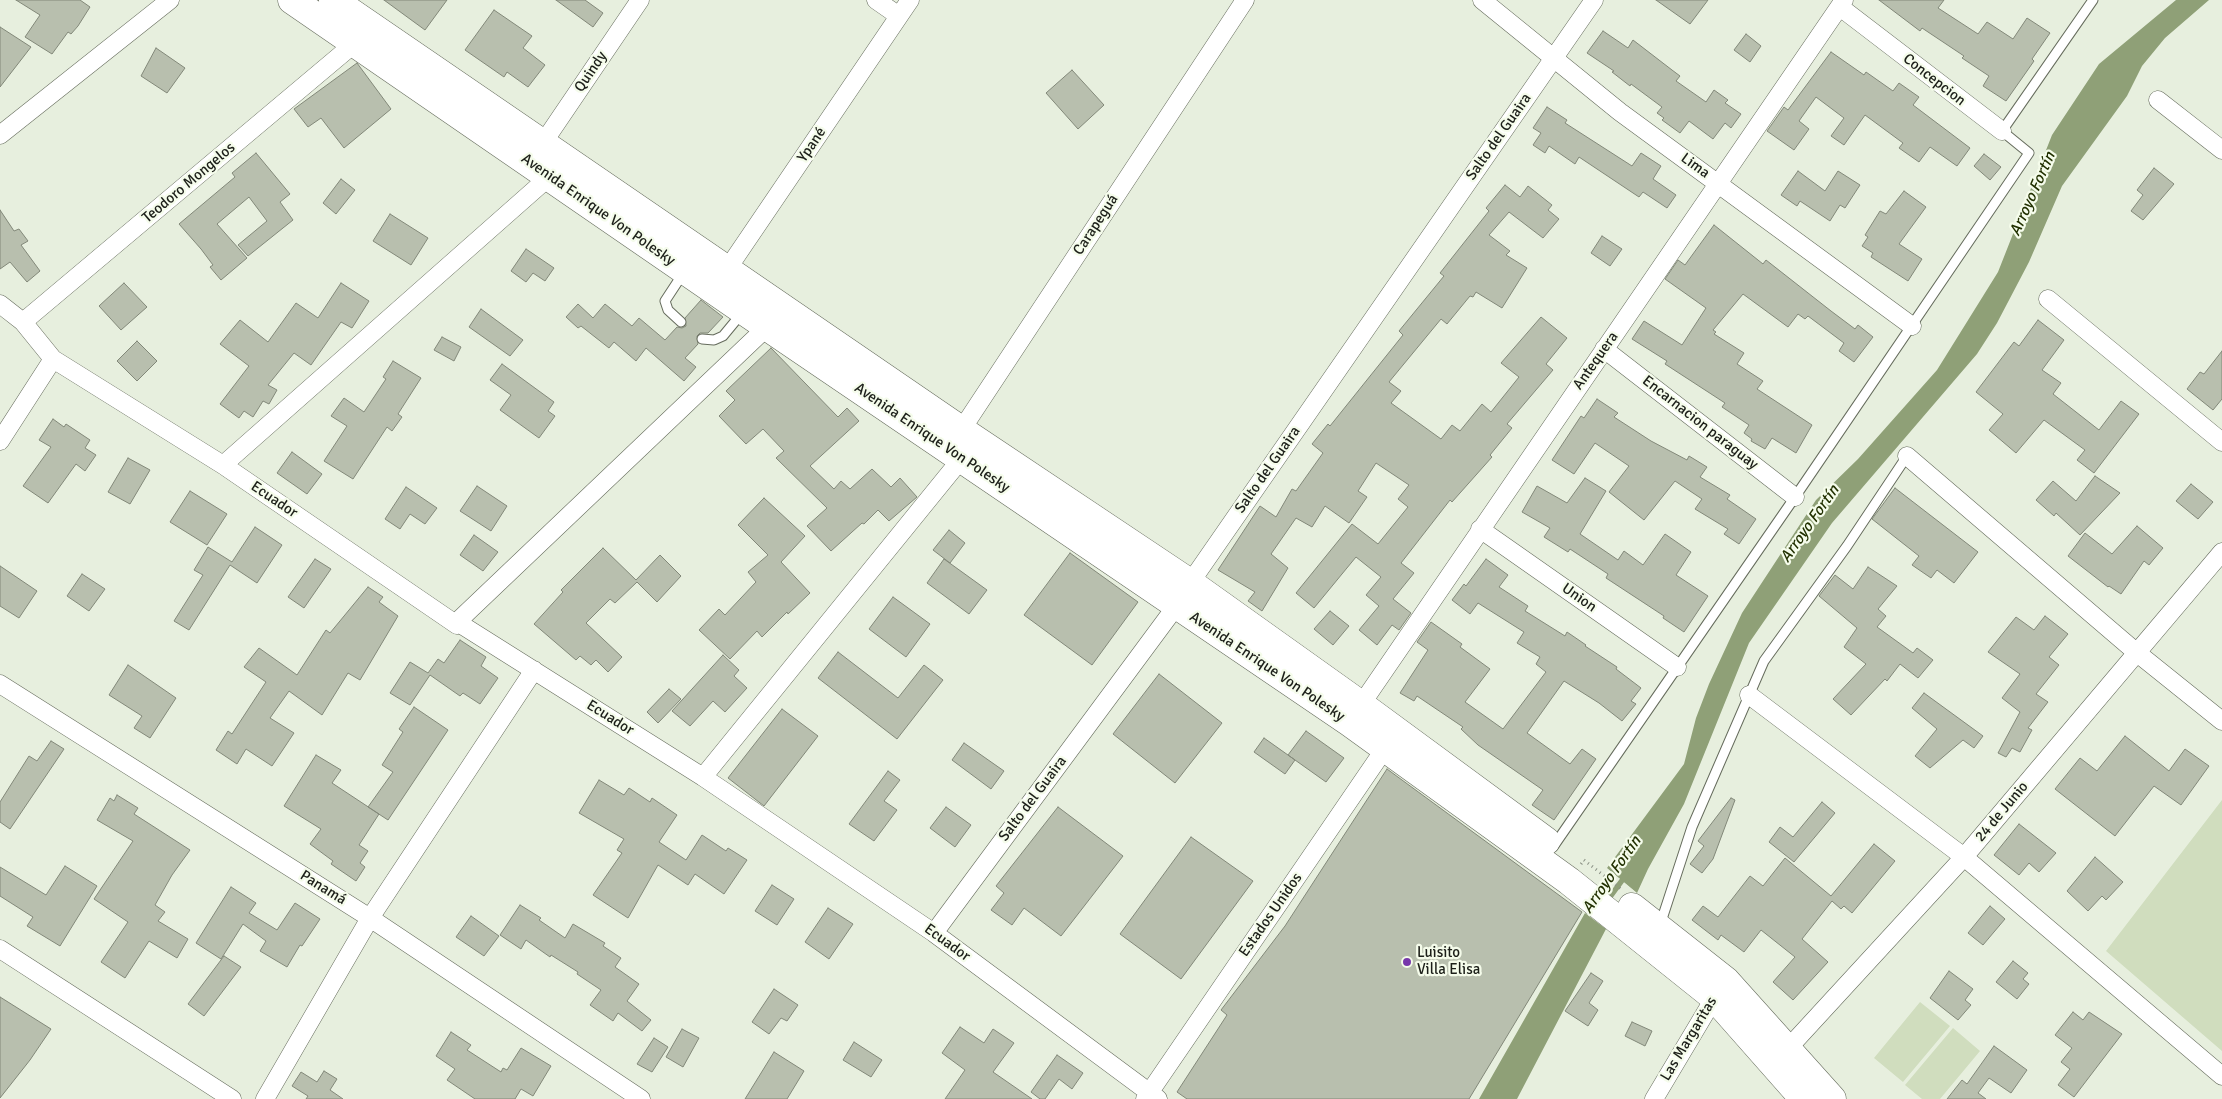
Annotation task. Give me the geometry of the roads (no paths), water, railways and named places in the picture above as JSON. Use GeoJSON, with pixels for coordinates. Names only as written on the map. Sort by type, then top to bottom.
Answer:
{"type":"FeatureCollection","features":[{"type":"Feature","properties":{"kind":"main road","name":"Avenida Enrique Von Polesky"},"geometry":{"type":"LineString","coordinates":[[292,0],[355,43],[546,160],[957,446]]}},
{"type":"Feature","properties":{"kind":"main road","name":"Avenida Enrique Von Polesky"},"geometry":{"type":"LineString","coordinates":[[334,0],[546,160],[685,270],[721,280],[744,311],[957,446],[1183,594],[1355,714],[1575,874]]}},
{"type":"Feature","properties":{"kind":"main road","name":"Avenida Enrique Von Polesky"},"geometry":{"type":"LineString","coordinates":[[1391,740],[1553,847],[1575,874]]}},
{"type":"Feature","properties":{"kind":"main road"},"geometry":{"type":"LineString","coordinates":[[1575,874],[1646,926],[1720,989],[1781,1056],[1832,1099]]}},
{"type":"Feature","properties":{"kind":"main road"},"geometry":{"type":"LineString","coordinates":[[1781,1056],[1804,1099]]}},
{"type":"Feature","properties":{"kind":"street"},"geometry":{"type":"LineString","coordinates":[[0,135],[170,0]]}},
{"type":"Feature","properties":{"kind":"street","name":"Quindy"},"geometry":{"type":"LineString","coordinates":[[223,465],[546,160],[640,0]]}},
{"type":"Feature","properties":{"kind":"street"},"geometry":{"type":"LineString","coordinates":[[876,0],[898,16]]}},
{"type":"Feature","properties":{"kind":"street","name":"Ypané"},"geometry":{"type":"LineString","coordinates":[[721,280],[910,0]]}},
{"type":"Feature","properties":{"kind":"street","name":"Carapeguá"},"geometry":{"type":"LineString","coordinates":[[703,777],[957,446],[1244,0]]}},
{"type":"Feature","properties":{"kind":"street","name":"Lima"},"geometry":{"type":"LineString","coordinates":[[1482,0],[1553,60],[1620,112],[1912,326]]}},
{"type":"Feature","properties":{"kind":"street","name":"Salto del Guaira"},"geometry":{"type":"LineString","coordinates":[[934,933],[1183,594],[1594,0]]}},
{"type":"Feature","properties":{"kind":"street","name":"Concepcion"},"geometry":{"type":"LineString","coordinates":[[1842,3],[2002,131]]}},
{"type":"Feature","properties":{"kind":"street","name":"Antequera"},"geometry":{"type":"LineString","coordinates":[[1355,714],[1842,3]]}},
{"type":"Feature","properties":{"kind":"street","name":"Teodoro Mongelos"},"geometry":{"type":"LineString","coordinates":[[23,322],[355,43]]}},
{"type":"Feature","properties":{"kind":"street"},"geometry":{"type":"LineString","coordinates":[[2158,100],[2222,150]]}},
{"type":"Feature","properties":{"kind":"street"},"geometry":{"type":"LineString","coordinates":[[2048,299],[2222,442]]}},
{"type":"Feature","properties":{"kind":"street","name":"Ecuador"},"geometry":{"type":"LineString","coordinates":[[0,304],[23,322],[53,359],[223,465],[457,625],[457,622],[703,777],[934,933],[1151,1097]]}},
{"type":"Feature","properties":{"kind":"street"},"geometry":{"type":"LineString","coordinates":[[457,622],[768,326]]}},
{"type":"Feature","properties":{"kind":"street","name":"Encarnacion paraguay"},"geometry":{"type":"LineString","coordinates":[[1604,350],[1796,497]]}},
{"type":"Feature","properties":{"kind":"street"},"geometry":{"type":"LineString","coordinates":[[0,441],[53,359]]}},
{"type":"Feature","properties":{"kind":"street"},"geometry":{"type":"LineString","coordinates":[[1907,456],[2136,652],[2222,721]]}},
{"type":"Feature","properties":{"kind":"street","name":"Union"},"geometry":{"type":"LineString","coordinates":[[1480,529],[1677,667]]}},
{"type":"Feature","properties":{"kind":"street","name":"24 de Junio"},"geometry":{"type":"LineString","coordinates":[[1781,1056],[1964,857],[2222,552]]}},
{"type":"Feature","properties":{"kind":"street"},"geometry":{"type":"LineString","coordinates":[[265,1099],[370,918],[534,670]]}},
{"type":"Feature","properties":{"kind":"street","name":"Panamá"},"geometry":{"type":"LineString","coordinates":[[0,684],[370,918],[641,1099]]}},
{"type":"Feature","properties":{"kind":"street"},"geometry":{"type":"LineString","coordinates":[[1749,695],[1964,857],[2222,1076]]}},
{"type":"Feature","properties":{"kind":"street","name":"Estados Unidos"},"geometry":{"type":"LineString","coordinates":[[1151,1097],[1391,740]]}},
{"type":"Feature","properties":{"kind":"street"},"geometry":{"type":"LineString","coordinates":[[0,949],[232,1099]]}},
{"type":"Feature","properties":{"kind":"street","name":"Las Margaritas"},"geometry":{"type":"LineString","coordinates":[[1654,1099],[1720,989]]}},
{"type":"Feature","properties":{"kind":"lane"},"geometry":{"type":"LineString","coordinates":[[2002,131],[2093,0]]}},
{"type":"Feature","properties":{"kind":"lane","name":"Concepcion"},"geometry":{"type":"LineString","coordinates":[[1912,326],[2029,153],[2002,131]]}},
{"type":"Feature","properties":{"kind":"lane"},"geometry":{"type":"LineString","coordinates":[[681,322],[668,310],[665,301],[685,270]]}},
{"type":"Feature","properties":{"kind":"lane"},"geometry":{"type":"LineString","coordinates":[[702,339],[714,340],[723,336],[744,311]]}},
{"type":"Feature","properties":{"kind":"lane"},"geometry":{"type":"LineString","coordinates":[[1553,847],[1796,497],[1912,326]]}},
{"type":"Feature","properties":{"kind":"lane"},"geometry":{"type":"LineString","coordinates":[[1646,926],[1692,828],[1764,662],[1847,546],[1907,456]]}},
{"type":"Feature","properties":{"kind":"water"},"geometry":{"type":"Polygon","coordinates":[[[2176,0],[2209,0],[2165,38],[2142,66],[2127,96],[2062,186],[2029,262],[1997,323],[1977,354],[1832,523],[1749,643],[1684,804],[1637,893],[1607,868],[1684,764],[1696,718],[1709,684],[1742,613],[1816,500],[1858,459],[1937,370],[1998,272],[2052,135],[2099,64],[2176,0]]]}},
{"type":"Feature","properties":{"kind":"water"},"geometry":{"type":"Polygon","coordinates":[[[1585,913],[1606,929],[1517,1099],[1479,1099],[1585,913]]]}},
{"type":"Feature","properties":{"kind":"waterway","name":"Arroyo Fortín"},"geometry":{"type":"LineString","coordinates":[[1607,901],[1626,875]]}},
{"type":"Feature","properties":{"kind":"place","name":"Luisito Villa Elisa"},"geometry":{"type":"Point","coordinates":[1407,962]}}]}
